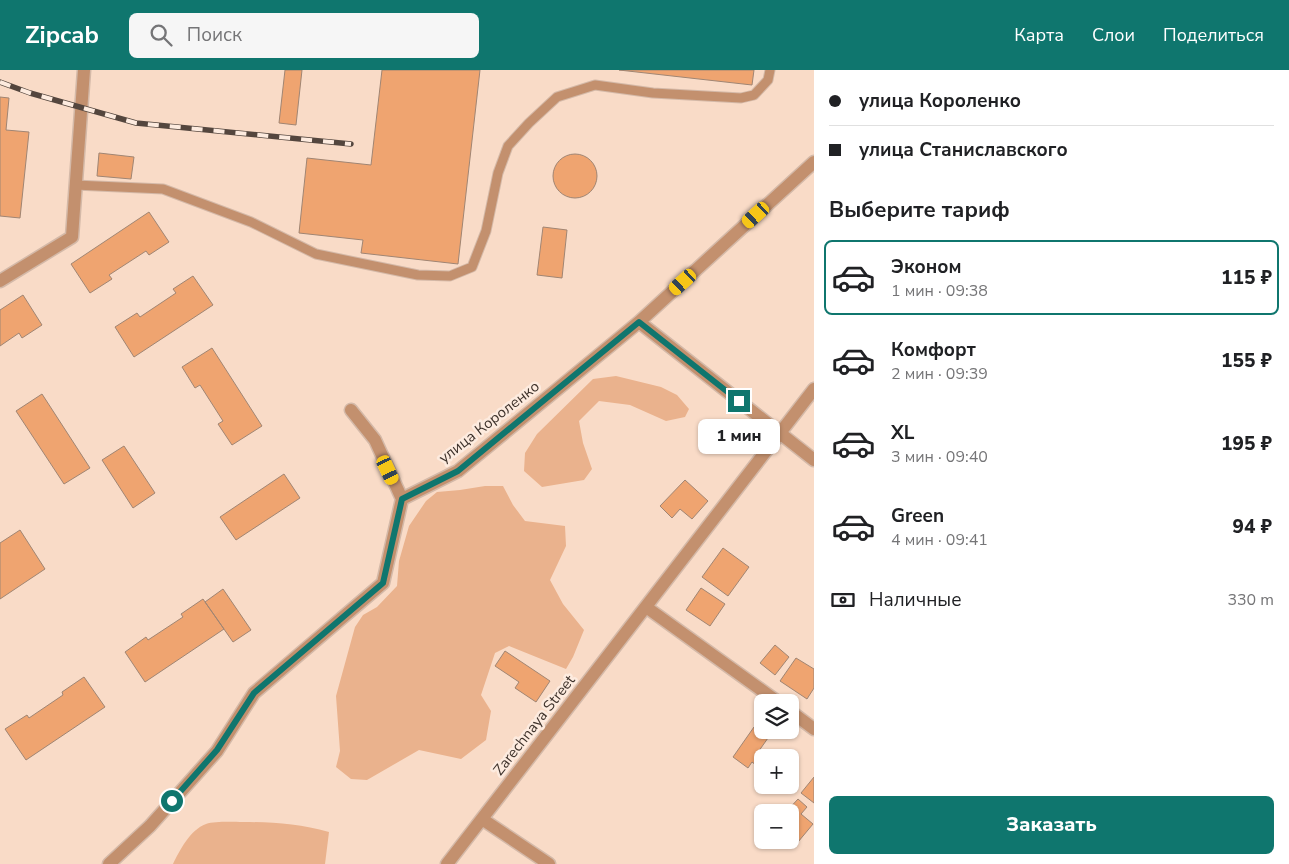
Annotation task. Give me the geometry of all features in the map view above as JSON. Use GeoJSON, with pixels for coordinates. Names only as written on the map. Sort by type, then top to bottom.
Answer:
{"type":"FeatureCollection","features":[{"type":"Feature","properties":{"kind":"street"},"geometry":{"type":"LineString","coordinates":[[0,281],[72,237],[84,70]]}},
{"type":"Feature","properties":{"kind":"street","name":"улица Короленко"},"geometry":{"type":"LineString","coordinates":[[402,499],[458,471],[639,322],[814,162]]}},
{"type":"Feature","properties":{"kind":"street"},"geometry":{"type":"LineString","coordinates":[[639,322],[814,460]]}},
{"type":"Feature","properties":{"kind":"street","name":"Zarechnaya Street"},"geometry":{"type":"LineString","coordinates":[[447,864],[814,389]]}},
{"type":"Feature","properties":{"kind":"street"},"geometry":{"type":"LineString","coordinates":[[109,864],[150,826],[217,750],[254,693],[383,583],[402,499],[375,440],[351,410]]}},
{"type":"Feature","properties":{"kind":"street"},"geometry":{"type":"LineString","coordinates":[[646,607],[767,694]]}},
{"type":"Feature","properties":{"kind":"street"},"geometry":{"type":"LineString","coordinates":[[799,718],[814,729]]}},
{"type":"Feature","properties":{"kind":"street"},"geometry":{"type":"LineString","coordinates":[[482,819],[549,864]]}},
{"type":"Feature","properties":{"kind":"lane"},"geometry":{"type":"LineString","coordinates":[[75,185],[164,189],[251,222],[316,254],[418,275],[450,276],[472,267],[486,231],[498,173],[508,146],[557,97],[595,85],[652,93],[741,98],[754,95],[768,80],[770,70]]}},
{"type":"Feature","properties":{"kind":"shaded area"},"geometry":{"type":"Polygon","coordinates":[[[616,376],[661,387],[677,395],[689,409],[685,417],[666,421],[630,405],[599,401],[579,421],[583,443],[592,469],[584,480],[542,487],[524,471],[525,453],[537,434],[593,379],[616,376]]]}},
{"type":"Feature","properties":{"kind":"shaded area"},"geometry":{"type":"Polygon","coordinates":[[[485,486],[503,486],[513,505],[525,521],[565,526],[566,546],[550,580],[563,604],[584,630],[573,657],[566,669],[509,646],[495,653],[481,695],[491,711],[486,740],[461,759],[419,750],[367,780],[351,779],[336,767],[340,751],[336,696],[355,627],[363,615],[377,607],[397,586],[399,561],[409,526],[426,501],[437,492],[485,486]]]}},
{"type":"Feature","properties":{"kind":"shaded area"},"geometry":{"type":"Polygon","coordinates":[[[214,822],[265,822],[308,827],[329,832],[325,864],[173,864],[186,841],[195,831],[206,824],[214,822]]]}},
{"type":"Feature","properties":{"kind":"building"},"geometry":{"type":"Polygon","coordinates":[[[285,70],[302,70],[296,125],[279,123],[285,70]]]}},
{"type":"Feature","properties":{"kind":"building"},"geometry":{"type":"Polygon","coordinates":[[[382,70],[480,70],[458,264],[361,253],[363,240],[299,233],[307,158],[371,165],[382,70]]]}},
{"type":"Feature","properties":{"kind":"building"},"geometry":{"type":"Polygon","coordinates":[[[619,70],[754,70],[752,85],[619,70]]]}},
{"type":"Feature","properties":{"kind":"building"},"geometry":{"type":"Polygon","coordinates":[[[0,97],[9,98],[6,130],[29,132],[20,218],[0,216],[0,97]]]}},
{"type":"Feature","properties":{"kind":"building"},"geometry":{"type":"Polygon","coordinates":[[[99,153],[134,157],[131,179],[97,176],[99,153]]]}},
{"type":"Feature","properties":{"kind":"building"},"geometry":{"type":"Polygon","coordinates":[[[571,154],[579,154],[591,160],[597,176],[591,192],[579,198],[571,198],[559,192],[553,180],[553,172],[559,160],[571,154]]]}},
{"type":"Feature","properties":{"kind":"building"},"geometry":{"type":"Polygon","coordinates":[[[149,212],[169,242],[149,255],[146,251],[109,275],[112,279],[90,293],[71,264],[149,212]]]}},
{"type":"Feature","properties":{"kind":"building"},"geometry":{"type":"Polygon","coordinates":[[[543,227],[567,230],[562,278],[537,275],[543,227]]]}},
{"type":"Feature","properties":{"kind":"building"},"geometry":{"type":"Polygon","coordinates":[[[193,276],[213,305],[134,357],[115,327],[137,313],[140,317],[176,293],[173,289],[193,276]]]}},
{"type":"Feature","properties":{"kind":"building"},"geometry":{"type":"Polygon","coordinates":[[[23,295],[42,325],[22,338],[19,333],[0,346],[0,310],[23,295]]]}},
{"type":"Feature","properties":{"kind":"building"},"geometry":{"type":"Polygon","coordinates":[[[212,348],[262,426],[232,445],[218,424],[223,421],[200,385],[195,388],[182,367],[212,348]]]}},
{"type":"Feature","properties":{"kind":"building"},"geometry":{"type":"Polygon","coordinates":[[[42,394],[90,468],[64,484],[16,411],[42,394]]]}},
{"type":"Feature","properties":{"kind":"building"},"geometry":{"type":"Polygon","coordinates":[[[124,446],[155,493],[133,508],[102,460],[124,446]]]}},
{"type":"Feature","properties":{"kind":"building"},"geometry":{"type":"Polygon","coordinates":[[[284,474],[300,498],[236,540],[220,517],[284,474]]]}},
{"type":"Feature","properties":{"kind":"building"},"geometry":{"type":"Polygon","coordinates":[[[685,480],[708,501],[692,519],[680,509],[672,518],[660,506],[685,480]]]}},
{"type":"Feature","properties":{"kind":"building"},"geometry":{"type":"Polygon","coordinates":[[[20,530],[45,569],[0,599],[0,543],[20,530]]]}},
{"type":"Feature","properties":{"kind":"building"},"geometry":{"type":"Polygon","coordinates":[[[723,548],[749,567],[728,596],[702,577],[723,548]]]}},
{"type":"Feature","properties":{"kind":"building"},"geometry":{"type":"Polygon","coordinates":[[[701,588],[725,604],[710,626],[686,610],[701,588]]]}},
{"type":"Feature","properties":{"kind":"building"},"geometry":{"type":"Polygon","coordinates":[[[223,589],[251,630],[233,642],[205,602],[223,589]]]}},
{"type":"Feature","properties":{"kind":"building"},"geometry":{"type":"Polygon","coordinates":[[[203,599],[224,629],[145,682],[125,652],[146,637],[148,640],[183,617],[181,614],[203,599]]]}},
{"type":"Feature","properties":{"kind":"building"},"geometry":{"type":"Polygon","coordinates":[[[775,645],[789,657],[775,675],[760,663],[775,645]]]}},
{"type":"Feature","properties":{"kind":"building"},"geometry":{"type":"Polygon","coordinates":[[[505,651],[550,681],[536,702],[515,688],[519,682],[495,666],[505,651]]]}},
{"type":"Feature","properties":{"kind":"building"},"geometry":{"type":"Polygon","coordinates":[[[796,658],[814,669],[814,688],[807,699],[780,681],[796,658]]]}},
{"type":"Feature","properties":{"kind":"building"},"geometry":{"type":"Polygon","coordinates":[[[84,677],[105,707],[26,760],[5,729],[27,715],[29,718],[63,695],[62,692],[84,677]]]}},
{"type":"Feature","properties":{"kind":"building"},"geometry":{"type":"Polygon","coordinates":[[[754,727],[754,739],[767,739],[760,749],[754,749],[754,764],[752,762],[748,768],[733,757],[754,727]]]}},
{"type":"Feature","properties":{"kind":"building"},"geometry":{"type":"Polygon","coordinates":[[[814,777],[814,803],[801,793],[814,777]]]}},
{"type":"Feature","properties":{"kind":"building"},"geometry":{"type":"Polygon","coordinates":[[[798,799],[807,807],[801,814],[813,824],[799,841],[799,804],[793,804],[798,799]]]}},
{"type":"Feature","properties":{"kind":"railway"},"geometry":{"type":"LineString","coordinates":[[0,82],[30,93],[136,123],[351,144]]}},
{"type":"Feature","properties":{"kind":"route"},"geometry":{"type":"LineString","coordinates":[[172,801],[217,750],[254,693],[383,583],[402,499],[458,471],[639,322],[739,401]]}}]}
